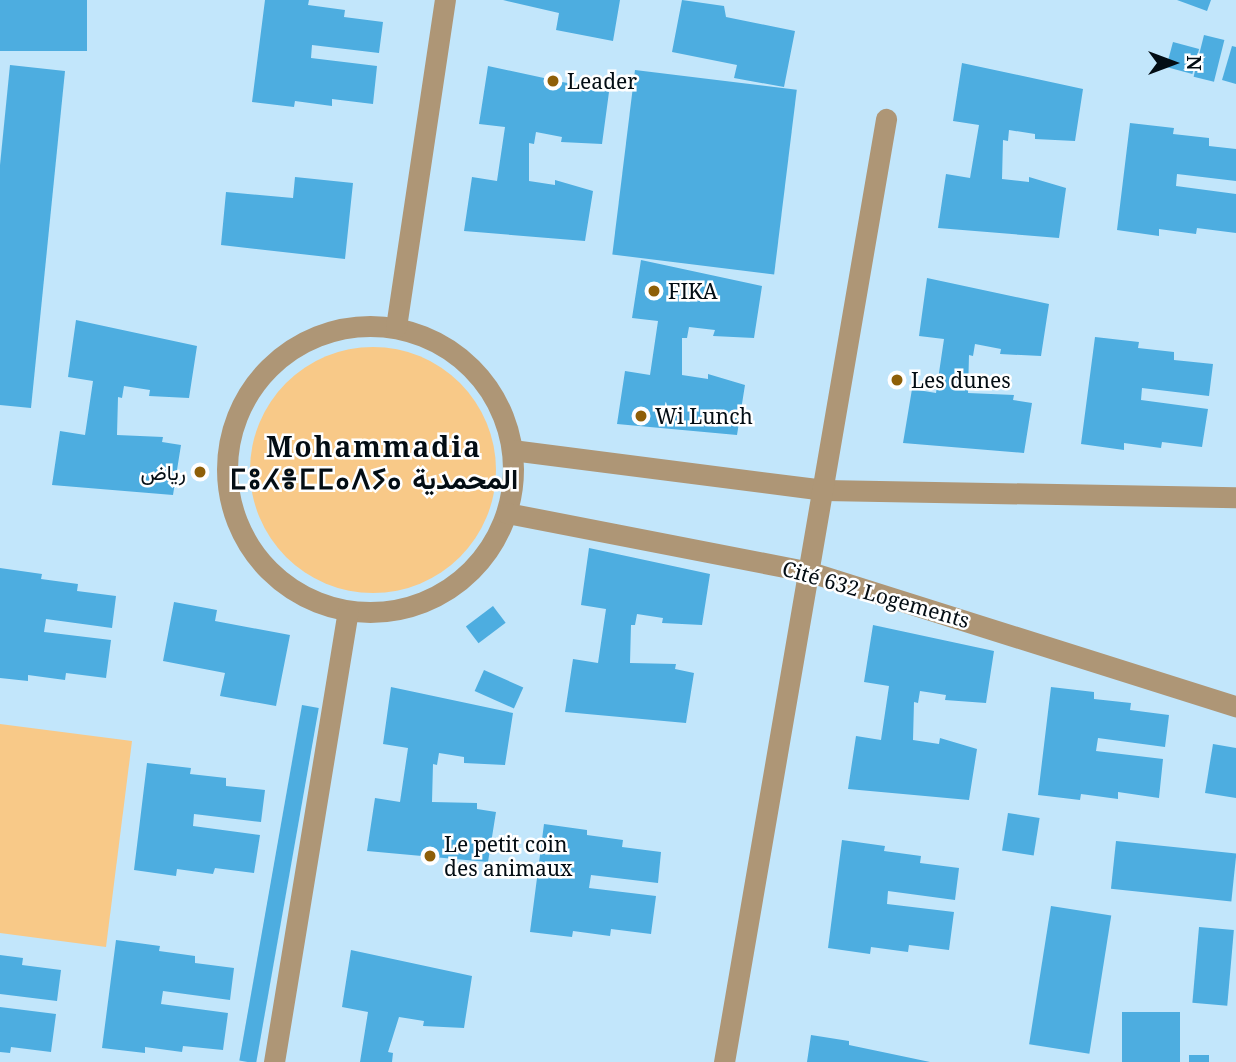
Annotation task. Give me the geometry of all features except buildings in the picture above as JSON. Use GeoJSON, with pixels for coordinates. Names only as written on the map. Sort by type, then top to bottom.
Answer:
{"type":"FeatureCollection","features":[{"type":"Feature","properties":{"kind":"street"},"geometry":{"type":"LineString","coordinates":[[396,327],[445,0]]}},
{"type":"Feature","properties":{"kind":"street"},"geometry":{"type":"LineString","coordinates":[[724,1062],[886,119]]}},
{"type":"Feature","properties":{"kind":"street"},"geometry":{"type":"LineString","coordinates":[[350,326],[396,327],[435,340],[468,363],[494,395],[512,450],[514,475],[507,513],[490,550],[451,588],[428,602],[389,613],[348,612],[305,598],[268,572],[242,534],[228,491],[228,445],[242,402],[269,365],[306,339],[350,326]]}},
{"type":"Feature","properties":{"kind":"street"},"geometry":{"type":"LineString","coordinates":[[512,450],[824,490],[1236,497]]}},
{"type":"Feature","properties":{"kind":"street","name":"Cité 632 Logements"},"geometry":{"type":"LineString","coordinates":[[507,513],[810,572],[1236,706]]}},
{"type":"Feature","properties":{"kind":"street"},"geometry":{"type":"LineString","coordinates":[[274,1062],[348,612]]}},
{"type":"Feature","properties":{"kind":"shaded area"},"geometry":{"type":"Polygon","coordinates":[[[385,347],[409,352],[431,361],[460,383],[476,401],[487,423],[494,446],[494,494],[487,517],[476,539],[460,557],[442,573],[409,588],[385,593],[361,593],[337,588],[304,573],[270,539],[252,494],[250,458],[255,434],[270,401],[304,367],[349,349],[385,347]]]}},
{"type":"Feature","properties":{"kind":"shaded area"},"geometry":{"type":"Polygon","coordinates":[[[0,724],[132,741],[106,947],[0,933],[0,724]]]}},
{"type":"Feature","properties":{"kind":"place","name":"Leader"},"geometry":{"type":"Point","coordinates":[553,81]}},
{"type":"Feature","properties":{"kind":"place","name":"FIKA"},"geometry":{"type":"Point","coordinates":[654,291]}},
{"type":"Feature","properties":{"kind":"place","name":"Les dunes"},"geometry":{"type":"Point","coordinates":[897,380]}},
{"type":"Feature","properties":{"kind":"place","name":"Wi Lunch"},"geometry":{"type":"Point","coordinates":[641,416]}},
{"type":"Feature","properties":{"kind":"place","name":"رياض"},"geometry":{"type":"Point","coordinates":[200,472]}},
{"type":"Feature","properties":{"kind":"place","name":"Le petit coin des animaux"},"geometry":{"type":"Point","coordinates":[430,856]}},
{"type":"Feature","properties":{"kind":"district","name":"Mohammadia ⵎⵓⵃⴻⵎⵎⴰⴷⵢⴰ المحمدية"},"geometry":{"type":"Point","coordinates":[374,462]}}]}
